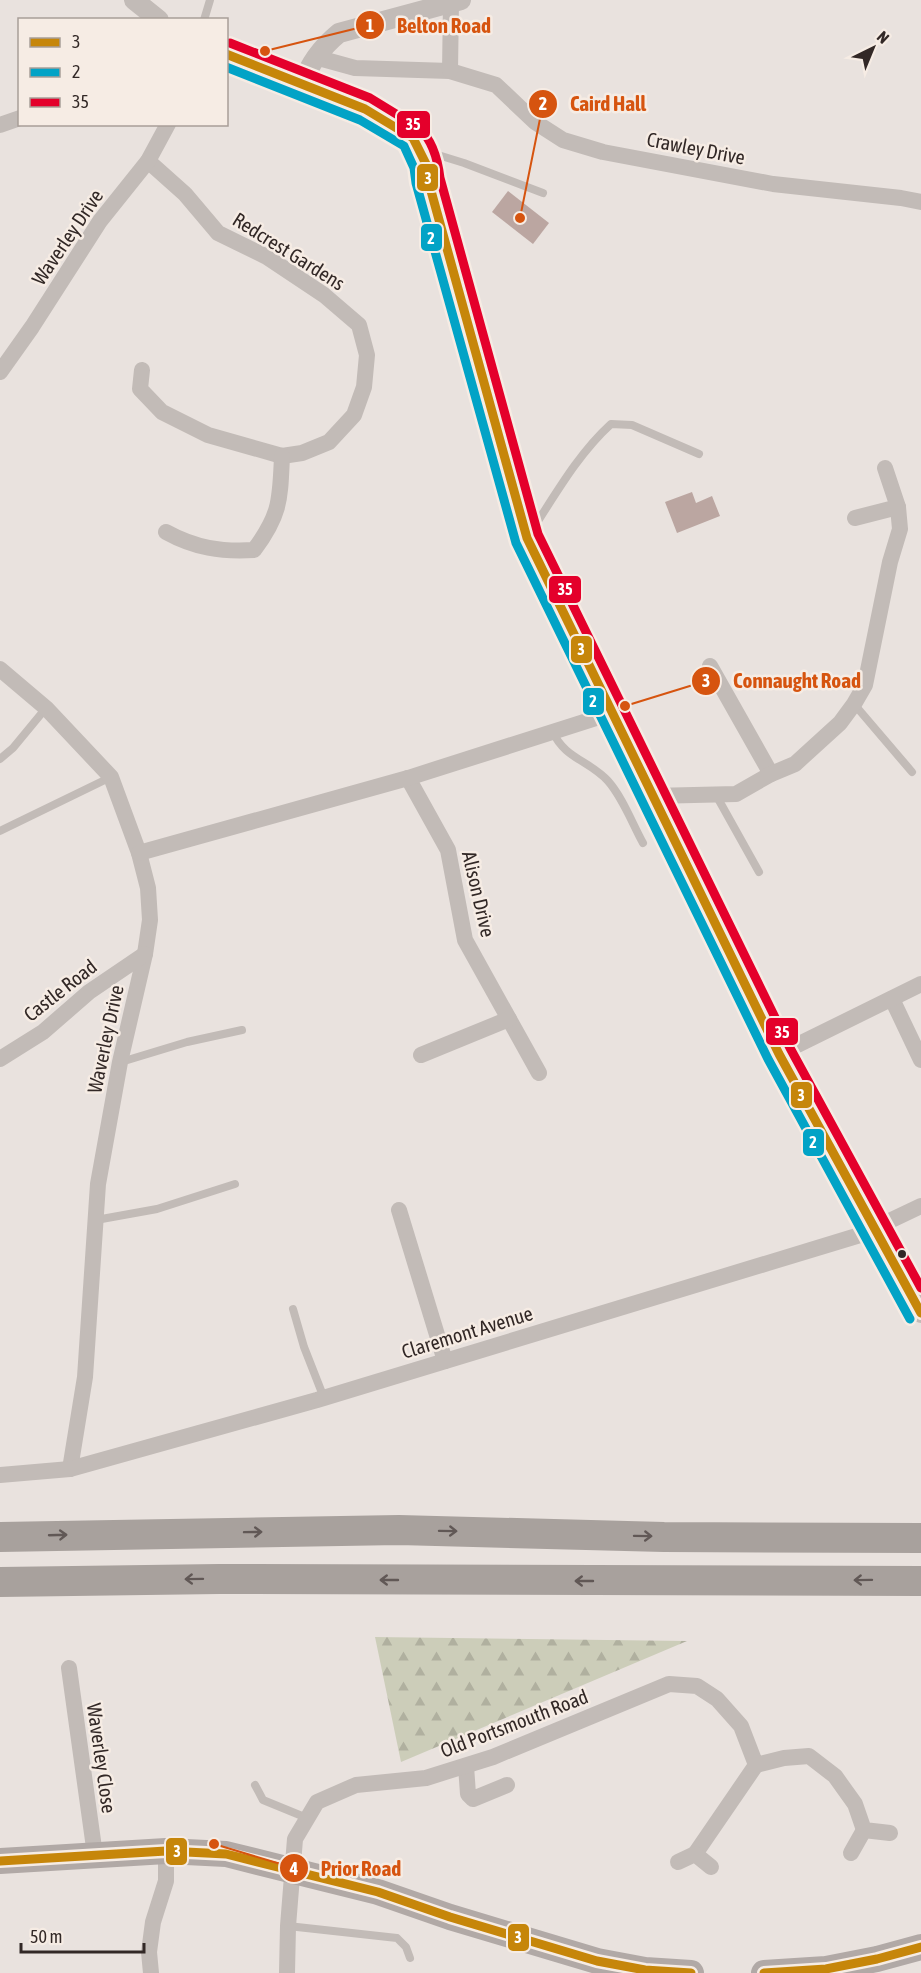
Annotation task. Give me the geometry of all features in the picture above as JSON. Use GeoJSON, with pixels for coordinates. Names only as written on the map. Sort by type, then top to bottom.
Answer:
{"type":"FeatureCollection","features":[{"type":"Feature","properties":{"kind":"highway"},"geometry":{"type":"LineString","coordinates":[[0,1537],[399,1530],[663,1537],[921,1538]]}},
{"type":"Feature","properties":{"kind":"highway"},"geometry":{"type":"LineString","coordinates":[[0,1582],[219,1579],[921,1581]]}},
{"type":"Feature","properties":{"kind":"main road"},"geometry":{"type":"LineString","coordinates":[[0,1862],[166,1851],[226,1854],[378,1892],[450,1917],[597,1960],[645,1970],[692,1973]]}},
{"type":"Feature","properties":{"kind":"main road"},"geometry":{"type":"LineString","coordinates":[[764,1973],[826,1969],[878,1959],[921,1947]]}},
{"type":"Feature","properties":{"kind":"street"},"geometry":{"type":"LineString","coordinates":[[134,0],[156,18]]}},
{"type":"Feature","properties":{"kind":"street"},"geometry":{"type":"LineString","coordinates":[[303,83],[315,57],[325,44],[339,33],[456,1],[450,71]]}},
{"type":"Feature","properties":{"kind":"street"},"geometry":{"type":"LineString","coordinates":[[228,55],[364,109],[413,138],[426,164],[428,180],[527,538],[779,1054],[921,1313]]}},
{"type":"Feature","properties":{"kind":"street","name":"Crawley Drive"},"geometry":{"type":"LineString","coordinates":[[315,57],[354,68],[450,71],[496,85],[535,122],[563,140],[603,152],[773,184],[921,202]]}},
{"type":"Feature","properties":{"kind":"street"},"geometry":{"type":"LineString","coordinates":[[0,124],[18,119]]}},
{"type":"Feature","properties":{"kind":"street","name":"Waverley Drive"},"geometry":{"type":"LineString","coordinates":[[0,372],[32,327],[100,221],[148,161],[167,126]]}},
{"type":"Feature","properties":{"kind":"street","name":"Redcrest Gardens"},"geometry":{"type":"LineString","coordinates":[[142,370],[140,389],[162,412],[208,435],[282,456],[302,453],[329,442],[354,415],[364,387],[367,355],[359,325],[324,295],[267,257],[218,233],[185,194],[148,161]]}},
{"type":"Feature","properties":{"kind":"street"},"geometry":{"type":"LineString","coordinates":[[166,532],[207,548],[227,552],[254,550],[268,532],[280,503],[282,456]]}},
{"type":"Feature","properties":{"kind":"street"},"geometry":{"type":"LineString","coordinates":[[652,796],[735,794],[795,764],[840,723],[854,704],[865,685],[880,608],[900,529],[898,507],[885,468]]}},
{"type":"Feature","properties":{"kind":"street"},"geometry":{"type":"LineString","coordinates":[[855,518],[898,507]]}},
{"type":"Feature","properties":{"kind":"street"},"geometry":{"type":"LineString","coordinates":[[710,666],[771,774]]}},
{"type":"Feature","properties":{"kind":"street","name":"Waverley Drive"},"geometry":{"type":"LineString","coordinates":[[0,669],[46,708],[111,777],[140,853],[148,888],[150,920],[145,954],[120,1062],[98,1184],[85,1377],[70,1469]]}},
{"type":"Feature","properties":{"kind":"street"},"geometry":{"type":"LineString","coordinates":[[140,853],[408,778],[612,713]]}},
{"type":"Feature","properties":{"kind":"street","name":"Alison Drive"},"geometry":{"type":"LineString","coordinates":[[408,778],[448,850],[465,940],[539,1073]]}},
{"type":"Feature","properties":{"kind":"street","name":"Castle Road"},"geometry":{"type":"LineString","coordinates":[[0,1059],[43,1032],[89,992],[145,954]]}},
{"type":"Feature","properties":{"kind":"street"},"geometry":{"type":"LineString","coordinates":[[779,1054],[921,984]]}},
{"type":"Feature","properties":{"kind":"street"},"geometry":{"type":"LineString","coordinates":[[891,999],[921,1060]]}},
{"type":"Feature","properties":{"kind":"street"},"geometry":{"type":"LineString","coordinates":[[421,1055],[509,1019]]}},
{"type":"Feature","properties":{"kind":"street","name":"Claremont Avenue"},"geometry":{"type":"LineString","coordinates":[[0,1475],[70,1469],[324,1398],[860,1235],[921,1206]]}},
{"type":"Feature","properties":{"kind":"street"},"geometry":{"type":"LineString","coordinates":[[399,1210],[446,1361]]}},
{"type":"Feature","properties":{"kind":"street","name":"Waverley Close"},"geometry":{"type":"LineString","coordinates":[[69,1668],[94,1855]]}},
{"type":"Feature","properties":{"kind":"street","name":"Old Portsmouth Road"},"geometry":{"type":"LineString","coordinates":[[287,1973],[288,1926],[295,1839],[317,1802],[356,1785],[426,1778],[494,1757],[669,1684],[697,1686],[717,1699],[741,1726],[756,1765]]}},
{"type":"Feature","properties":{"kind":"street"},"geometry":{"type":"LineString","coordinates":[[678,1862],[694,1854],[756,1765],[784,1758],[809,1756],[836,1776],[855,1804],[864,1830],[851,1853]]}},
{"type":"Feature","properties":{"kind":"street"},"geometry":{"type":"LineString","coordinates":[[466,1766],[468,1794],[473,1799],[507,1785]]}},
{"type":"Feature","properties":{"kind":"street"},"geometry":{"type":"LineString","coordinates":[[864,1830],[890,1833]]}},
{"type":"Feature","properties":{"kind":"street"},"geometry":{"type":"LineString","coordinates":[[151,1973],[149,1952],[153,1922],[166,1881],[166,1851]]}},
{"type":"Feature","properties":{"kind":"street"},"geometry":{"type":"LineString","coordinates":[[694,1854],[711,1867]]}},
{"type":"Feature","properties":{"kind":"lane"},"geometry":{"type":"LineString","coordinates":[[205,18],[210,0]]}},
{"type":"Feature","properties":{"kind":"lane"},"geometry":{"type":"LineString","coordinates":[[418,149],[464,163],[543,193]]}},
{"type":"Feature","properties":{"kind":"lane"},"geometry":{"type":"LineString","coordinates":[[527,538],[572,469],[595,438],[611,424],[632,425],[699,454]]}},
{"type":"Feature","properties":{"kind":"lane"},"geometry":{"type":"LineString","coordinates":[[854,704],[912,771]]}},
{"type":"Feature","properties":{"kind":"lane"},"geometry":{"type":"LineString","coordinates":[[0,759],[13,748],[46,708]]}},
{"type":"Feature","properties":{"kind":"lane"},"geometry":{"type":"LineString","coordinates":[[554,732],[560,746],[565,751],[590,766],[608,781],[643,843]]}},
{"type":"Feature","properties":{"kind":"lane"},"geometry":{"type":"LineString","coordinates":[[0,831],[111,777]]}},
{"type":"Feature","properties":{"kind":"lane"},"geometry":{"type":"LineString","coordinates":[[716,795],[759,872]]}},
{"type":"Feature","properties":{"kind":"lane"},"geometry":{"type":"LineString","coordinates":[[120,1062],[187,1042],[242,1030]]}},
{"type":"Feature","properties":{"kind":"lane"},"geometry":{"type":"LineString","coordinates":[[96,1220],[157,1209],[235,1184]]}},
{"type":"Feature","properties":{"kind":"lane"},"geometry":{"type":"LineString","coordinates":[[293,1309],[304,1347],[324,1398]]}},
{"type":"Feature","properties":{"kind":"lane"},"geometry":{"type":"LineString","coordinates":[[255,1785],[263,1800],[307,1818]]}},
{"type":"Feature","properties":{"kind":"lane"},"geometry":{"type":"LineString","coordinates":[[288,1926],[397,1938],[406,1947],[410,1958]]}},
{"type":"Feature","properties":{"kind":"green space"},"geometry":{"type":"Polygon","coordinates":[[[375,1637],[687,1641],[401,1762],[375,1637]]]}},
{"type":"Feature","properties":{"kind":"building"},"geometry":{"type":"Polygon","coordinates":[[[508,191],[549,223],[533,244],[492,212],[508,191]]]}},
{"type":"Feature","properties":{"kind":"building"},"geometry":{"type":"Polygon","coordinates":[[[692,492],[696,503],[712,496],[720,516],[677,533],[665,502],[692,492]]]}},
{"type":"Feature","properties":{"kind":"transit line","name":"35"},"geometry":{"type":"LineString","coordinates":[[230,43],[370,98],[419,128],[431,145],[538,534],[790,1048],[921,1288]]}},
{"type":"Feature","properties":{"kind":"transit line","name":"3"},"geometry":{"type":"LineString","coordinates":[[228,55],[365,109],[413,138],[426,164],[428,180],[527,538],[779,1054],[921,1313]]}},
{"type":"Feature","properties":{"kind":"transit line","name":"2"},"geometry":{"type":"LineString","coordinates":[[228,68],[360,120],[404,146],[414,168],[416,183],[516,543],[768,1059],[910,1319]]}},
{"type":"Feature","properties":{"kind":"transit line","name":"3"},"geometry":{"type":"LineString","coordinates":[[0,1861],[166,1851],[226,1854],[378,1892],[450,1917],[597,1961],[645,1970],[691,1973]]}},
{"type":"Feature","properties":{"kind":"transit line","name":"3"},"geometry":{"type":"LineString","coordinates":[[764,1973],[826,1969],[921,1947]]}},
{"type":"Feature","properties":{"kind":"place","name":"Belton Road"},"geometry":{"type":"Point","coordinates":[265,51]}},
{"type":"Feature","properties":{"kind":"place","name":"Caird Hall"},"geometry":{"type":"Point","coordinates":[520,218]}},
{"type":"Feature","properties":{"kind":"place","name":"Connaught Road"},"geometry":{"type":"Point","coordinates":[625,706]}},
{"type":"Feature","properties":{"kind":"place","name":"Prior Road"},"geometry":{"type":"Point","coordinates":[214,1844]}}]}
